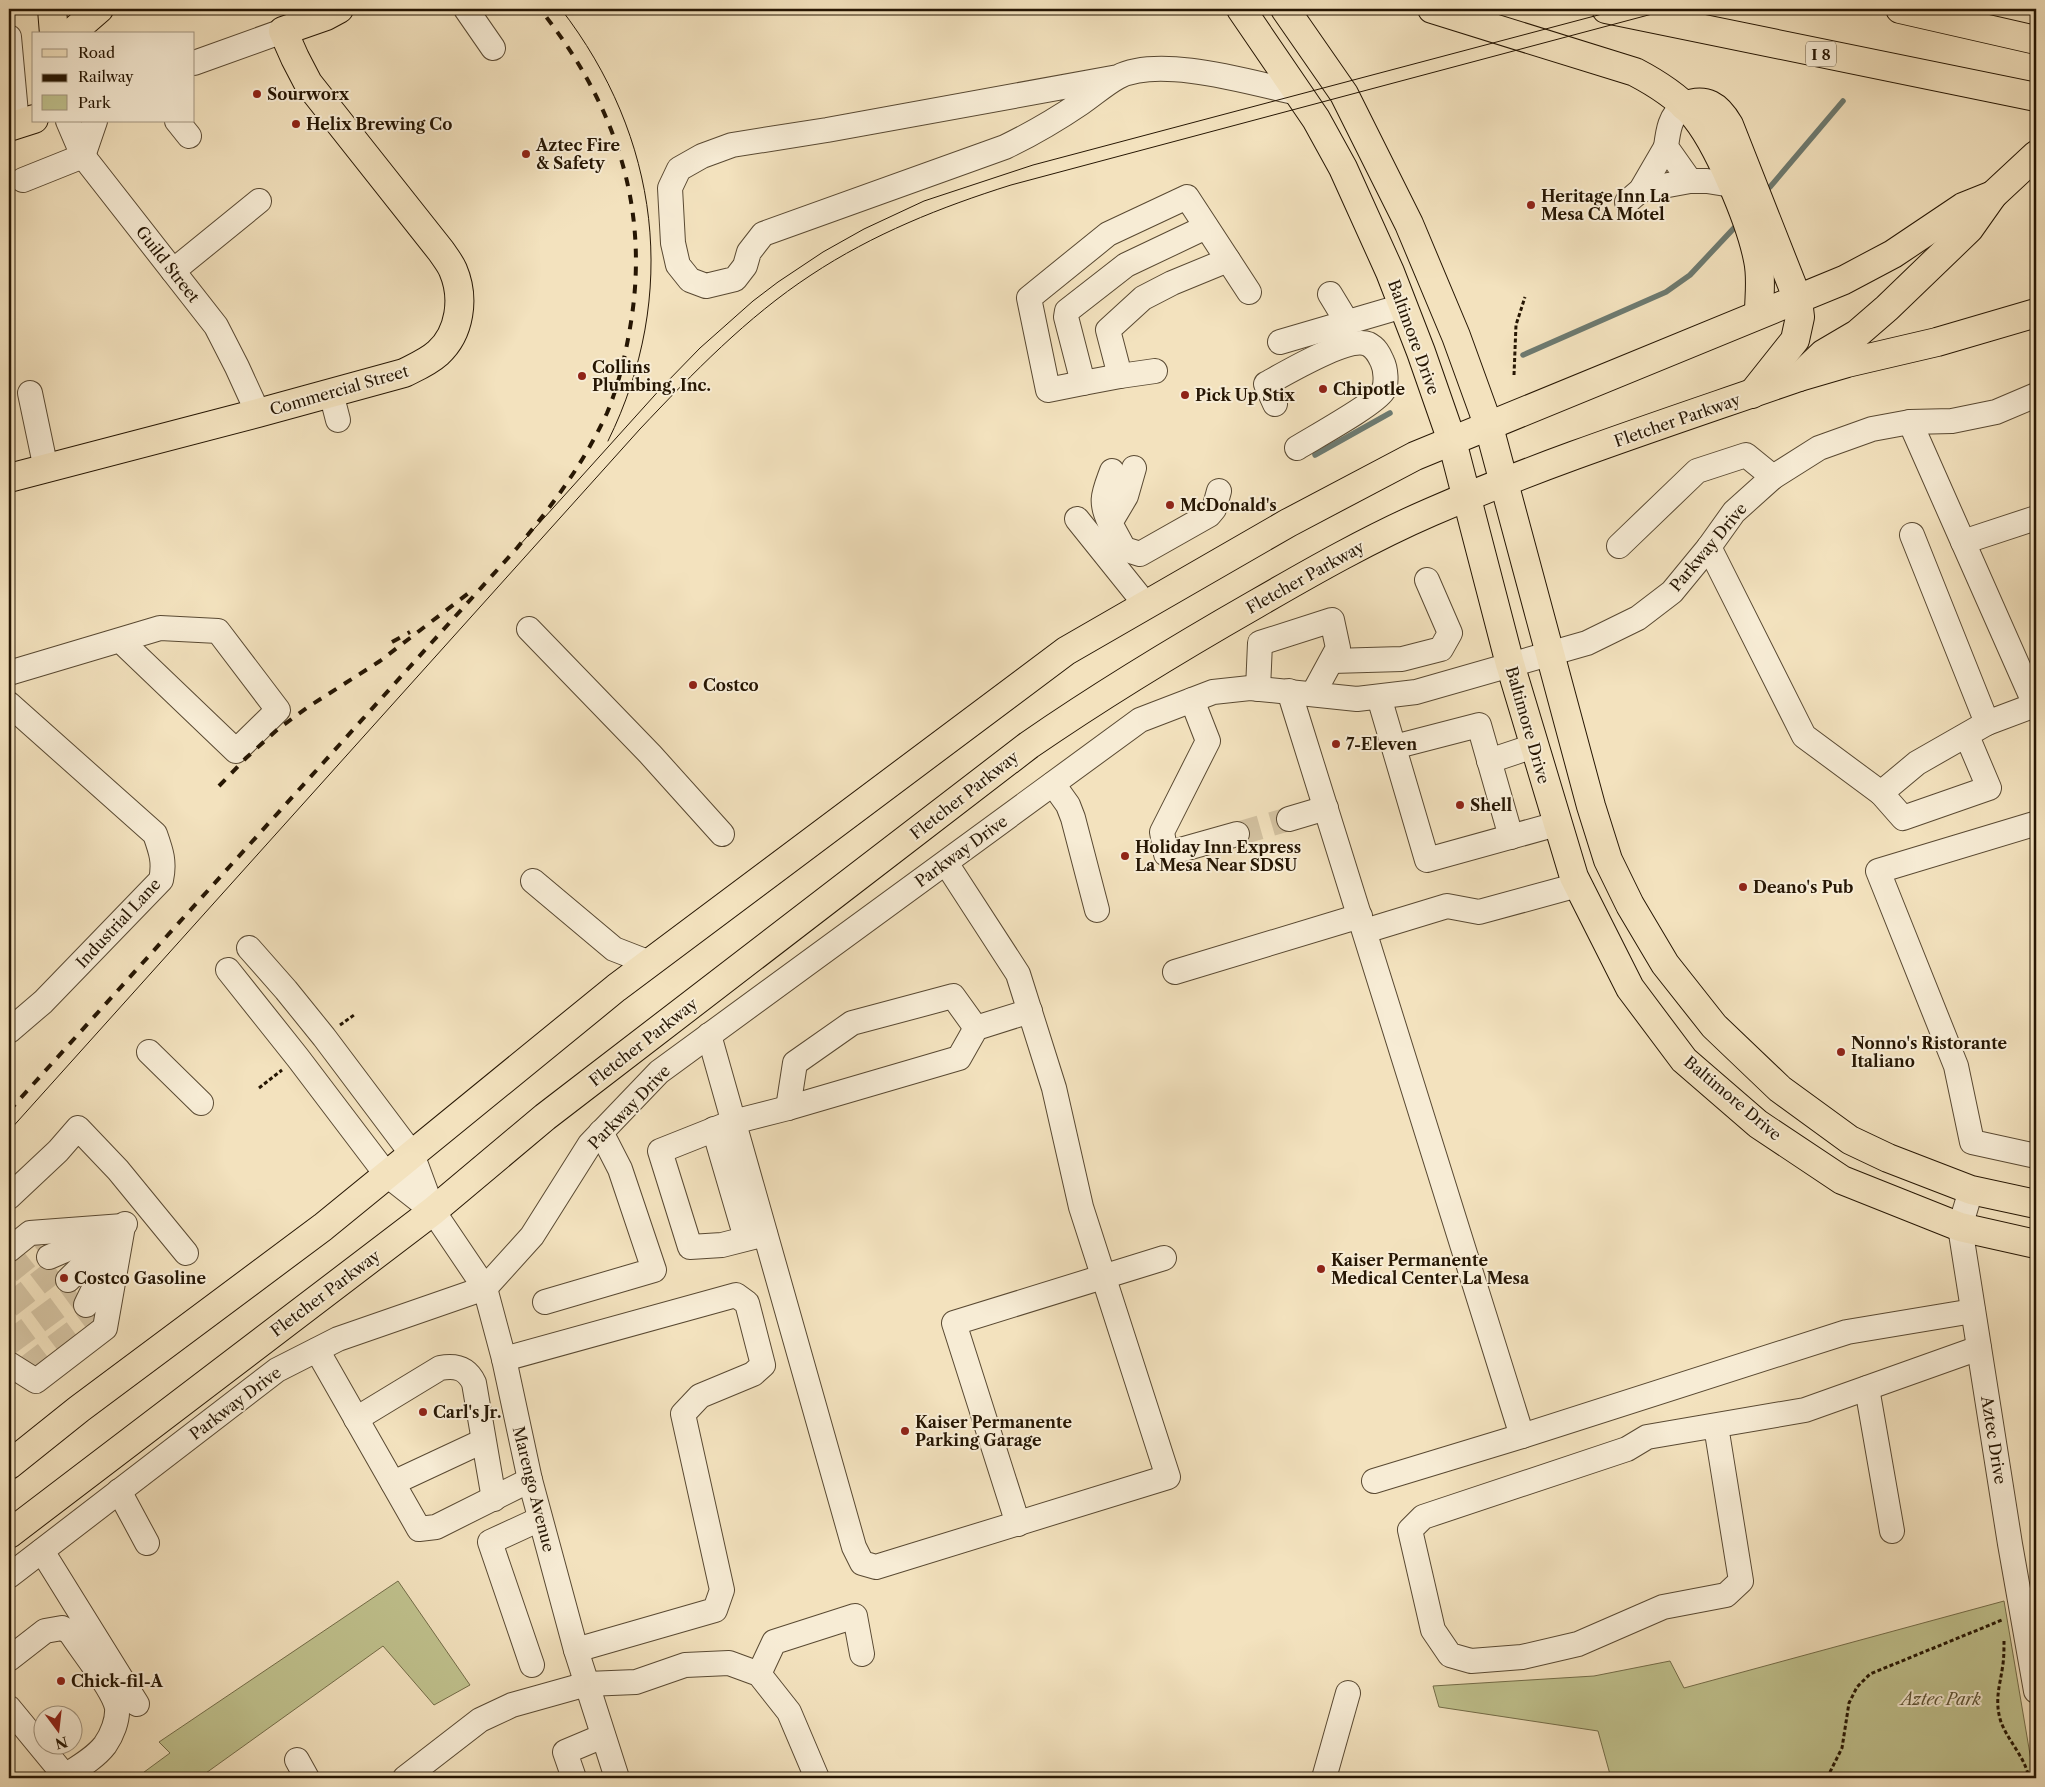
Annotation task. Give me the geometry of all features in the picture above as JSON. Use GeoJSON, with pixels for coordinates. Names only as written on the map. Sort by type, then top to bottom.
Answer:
{"type":"FeatureCollection","features":[{"type":"Feature","properties":{"kind":"main road"},"geometry":{"type":"LineString","coordinates":[[52,9],[54,32]]}},
{"type":"Feature","properties":{"kind":"main road"},"geometry":{"type":"LineString","coordinates":[[75,32],[99,9]]}},
{"type":"Feature","properties":{"kind":"main road"},"geometry":{"type":"LineString","coordinates":[[94,32],[97,21],[105,9]]}},
{"type":"Feature","properties":{"kind":"main road"},"geometry":{"type":"LineString","coordinates":[[283,31],[326,16],[339,9]]}},
{"type":"Feature","properties":{"kind":"main road","name":"Baltimore Drive"},"geometry":{"type":"LineString","coordinates":[[1241,9],[1316,119],[1343,168],[1390,272],[1452,441],[1510,664],[1574,877],[1630,988],[1684,1060],[1758,1124],[1842,1180],[1960,1227],[2036,1244]]}},
{"type":"Feature","properties":{"kind":"main road"},"geometry":{"type":"LineString","coordinates":[[1285,9],[1344,94],[1410,224],[1456,336],[1489,427],[1591,806],[1608,860],[1630,905],[1665,964],[1714,1026],[1780,1089],[1850,1140],[1888,1158],[1971,1190],[2036,1204]]}},
{"type":"Feature","properties":{"kind":"main road"},"geometry":{"type":"LineString","coordinates":[[1432,9],[1635,72],[1654,81],[1684,106],[1700,124],[1710,141],[1732,185],[1751,230],[1760,275],[1759,314]]}},
{"type":"Feature","properties":{"kind":"main road","name":"I 8"},"geometry":{"type":"LineString","coordinates":[[1606,9],[2036,97]]}},
{"type":"Feature","properties":{"kind":"main road"},"geometry":{"type":"LineString","coordinates":[[1900,9],[2036,40]]}},
{"type":"Feature","properties":{"kind":"main road","name":"Commercial Street"},"geometry":{"type":"LineString","coordinates":[[9,478],[258,413],[404,372],[424,364],[438,354],[448,342],[456,325],[460,307],[458,288],[453,270],[441,250],[308,83],[283,31]]}},
{"type":"Feature","properties":{"kind":"main road"},"geometry":{"type":"LineString","coordinates":[[1298,93],[1330,72]]}},
{"type":"Feature","properties":{"kind":"main road"},"geometry":{"type":"LineString","coordinates":[[1684,106],[1694,102],[1707,103],[1723,115],[1729,125],[1798,300],[1800,317],[1795,340],[1752,394]]}},
{"type":"Feature","properties":{"kind":"main road","name":"Fletcher Parkway"},"geometry":{"type":"LineString","coordinates":[[9,1534],[433,1211],[545,1117],[1029,745],[1083,708],[1194,639],[1308,574],[1430,512],[1584,452],[1799,378],[1823,354],[1857,334],[1886,308],[1969,229],[1993,195],[2036,155]]}},
{"type":"Feature","properties":{"kind":"main road","name":"Fletcher Parkway"},"geometry":{"type":"LineString","coordinates":[[12,1457],[323,1227],[616,988],[1066,651],[1288,523],[1415,456],[1759,314],[1798,300],[1872,266],[1928,232],[1963,207],[1993,195]]}},
{"type":"Feature","properties":{"kind":"main road"},"geometry":{"type":"LineString","coordinates":[[1799,378],[1847,363],[1937,342],[2036,313]]}},
{"type":"Feature","properties":{"kind":"street"},"geometry":{"type":"LineString","coordinates":[[466,9],[493,48]]}},
{"type":"Feature","properties":{"kind":"street"},"geometry":{"type":"LineString","coordinates":[[195,63],[283,31]]}},
{"type":"Feature","properties":{"kind":"street"},"geometry":{"type":"LineString","coordinates":[[9,37],[20,123]]}},
{"type":"Feature","properties":{"kind":"street"},"geometry":{"type":"LineString","coordinates":[[1118,77],[1035,133],[1005,147],[763,234],[749,252],[744,266],[735,278],[706,286],[690,280],[678,265],[673,243],[670,188],[679,169],[702,156],[732,145],[827,130],[1118,77],[1136,71],[1155,69],[1192,71],[1298,93]]}},
{"type":"Feature","properties":{"kind":"street"},"geometry":{"type":"LineString","coordinates":[[1684,106],[1677,110],[1671,119],[1666,147],[1634,196],[1690,181],[1707,181],[1732,185]]}},
{"type":"Feature","properties":{"kind":"street","name":"Guild Street"},"geometry":{"type":"LineString","coordinates":[[68,122],[83,156],[216,326],[258,413]]}},
{"type":"Feature","properties":{"kind":"street"},"geometry":{"type":"LineString","coordinates":[[23,180],[83,156],[95,122]]}},
{"type":"Feature","properties":{"kind":"street"},"geometry":{"type":"LineString","coordinates":[[1666,147],[1690,181]]}},
{"type":"Feature","properties":{"kind":"street"},"geometry":{"type":"LineString","coordinates":[[1156,371],[1048,390],[1029,298],[1108,234],[1187,197],[1248,292]]}},
{"type":"Feature","properties":{"kind":"street"},"geometry":{"type":"LineString","coordinates":[[173,270],[259,201]]}},
{"type":"Feature","properties":{"kind":"street"},"geometry":{"type":"LineString","coordinates":[[1083,383],[1066,317],[1067,311],[1126,265],[1206,227]]}},
{"type":"Feature","properties":{"kind":"street"},"geometry":{"type":"LineString","coordinates":[[1120,376],[1108,330],[1143,298],[1172,283],[1228,260]]}},
{"type":"Feature","properties":{"kind":"street"},"geometry":{"type":"LineString","coordinates":[[1330,294],[1347,322]]}},
{"type":"Feature","properties":{"kind":"street"},"geometry":{"type":"LineString","coordinates":[[1280,342],[1403,306]]}},
{"type":"Feature","properties":{"kind":"street"},"geometry":{"type":"LineString","coordinates":[[1275,404],[1266,384],[1327,352],[1354,344],[1367,344],[1377,350],[1384,364],[1385,378],[1383,391],[1372,401],[1297,448]]}},
{"type":"Feature","properties":{"kind":"street"},"geometry":{"type":"LineString","coordinates":[[30,393],[46,469]]}},
{"type":"Feature","properties":{"kind":"street"},"geometry":{"type":"LineString","coordinates":[[331,393],[338,420]]}},
{"type":"Feature","properties":{"kind":"street","name":"Parkway Drive"},"geometry":{"type":"LineString","coordinates":[[9,1576],[277,1370],[338,1339],[485,1288],[532,1236],[590,1144],[659,1072],[1140,720],[1213,692],[1258,689],[1357,699],[1416,692],[1587,643],[1638,618],[1672,592],[1734,512],[1773,477],[1819,448],[1872,429],[1910,422],[1952,421],[1996,412],[2036,395]]}},
{"type":"Feature","properties":{"kind":"street"},"geometry":{"type":"LineString","coordinates":[[1881,793],[1917,763],[1968,736],[1987,723],[2036,706],[1910,422]]}},
{"type":"Feature","properties":{"kind":"street"},"geometry":{"type":"LineString","coordinates":[[1619,546],[1697,471],[1746,455],[1773,477]]}},
{"type":"Feature","properties":{"kind":"street"},"geometry":{"type":"LineString","coordinates":[[1123,469],[1126,496],[1110,523],[1124,549],[1140,554],[1209,515],[1214,508],[1218,491]]}},
{"type":"Feature","properties":{"kind":"street"},"geometry":{"type":"LineString","coordinates":[[1963,542],[2036,518]]}},
{"type":"Feature","properties":{"kind":"street"},"geometry":{"type":"LineString","coordinates":[[1077,519],[1146,605]]}},
{"type":"Feature","properties":{"kind":"street"},"geometry":{"type":"LineString","coordinates":[[1912,535],[1987,723]]}},
{"type":"Feature","properties":{"kind":"street"},"geometry":{"type":"LineString","coordinates":[[1709,546],[1804,736],[1881,793],[1903,818],[1989,788],[1968,736]]}},
{"type":"Feature","properties":{"kind":"street"},"geometry":{"type":"LineString","coordinates":[[1332,660],[1402,659],[1441,648],[1450,633],[1427,580]]}},
{"type":"Feature","properties":{"kind":"street"},"geometry":{"type":"LineString","coordinates":[[1258,689],[1260,643],[1332,620],[1338,648],[1314,694]]}},
{"type":"Feature","properties":{"kind":"street"},"geometry":{"type":"LineString","coordinates":[[9,673],[160,628],[218,631],[278,710],[236,751],[120,640]]}},
{"type":"Feature","properties":{"kind":"street"},"geometry":{"type":"LineString","coordinates":[[529,629],[656,761],[722,834]]}},
{"type":"Feature","properties":{"kind":"street"},"geometry":{"type":"LineString","coordinates":[[1289,691],[1522,1436]]}},
{"type":"Feature","properties":{"kind":"street"},"geometry":{"type":"LineString","coordinates":[[1379,697],[1427,860],[1557,824]]}},
{"type":"Feature","properties":{"kind":"street"},"geometry":{"type":"LineString","coordinates":[[1192,700],[1208,741],[1162,832],[1166,854],[1237,834]]}},
{"type":"Feature","properties":{"kind":"street","name":"Industrial Lane"},"geometry":{"type":"LineString","coordinates":[[9,704],[155,834],[162,853],[164,868],[161,880],[43,1002],[9,1030]]}},
{"type":"Feature","properties":{"kind":"street"},"geometry":{"type":"LineString","coordinates":[[1394,748],[1479,725],[1511,837]]}},
{"type":"Feature","properties":{"kind":"street"},"geometry":{"type":"LineString","coordinates":[[1489,761],[1534,746]]}},
{"type":"Feature","properties":{"kind":"street"},"geometry":{"type":"LineString","coordinates":[[1054,784],[1068,805],[1073,818],[1097,910]]}},
{"type":"Feature","properties":{"kind":"street"},"geometry":{"type":"LineString","coordinates":[[1289,819],[1326,808]]}},
{"type":"Feature","properties":{"kind":"street"},"geometry":{"type":"LineString","coordinates":[[2036,826],[2034,824],[1878,871],[1956,1066],[1972,1142],[2036,1156]]}},
{"type":"Feature","properties":{"kind":"street"},"geometry":{"type":"LineString","coordinates":[[709,1035],[724,1125],[756,1236],[854,1547],[862,1563],[876,1567],[1168,1477],[1081,1207],[1054,1088],[1018,974],[946,863]]}},
{"type":"Feature","properties":{"kind":"street"},"geometry":{"type":"LineString","coordinates":[[534,881],[614,949],[650,963]]}},
{"type":"Feature","properties":{"kind":"street"},"geometry":{"type":"LineString","coordinates":[[1174,972],[1363,924],[1447,906],[1479,912],[1578,885]]}},
{"type":"Feature","properties":{"kind":"street","name":"Marengo Avenue"},"geometry":{"type":"LineString","coordinates":[[249,948],[324,1037],[412,1154],[433,1211],[485,1288],[504,1360],[540,1519],[576,1650],[617,1778]]}},
{"type":"Feature","properties":{"kind":"street","name":"Marengo Avenue"},"geometry":{"type":"LineString","coordinates":[[228,970],[386,1174],[433,1211]]}},
{"type":"Feature","properties":{"kind":"street"},"geometry":{"type":"LineString","coordinates":[[788,1108],[795,1063],[852,1023],[953,996],[976,1028]]}},
{"type":"Feature","properties":{"kind":"street"},"geometry":{"type":"LineString","coordinates":[[756,1236],[722,1245],[690,1247],[660,1151],[724,1125],[959,1058],[976,1028],[1030,1011]]}},
{"type":"Feature","properties":{"kind":"street"},"geometry":{"type":"LineString","coordinates":[[149,1052],[201,1103]]}},
{"type":"Feature","properties":{"kind":"street"},"geometry":{"type":"LineString","coordinates":[[9,1197],[58,1151],[78,1128],[118,1170],[186,1253]]}},
{"type":"Feature","properties":{"kind":"street"},"geometry":{"type":"LineString","coordinates":[[545,1302],[654,1270],[620,1169],[601,1132]]}},
{"type":"Feature","properties":{"kind":"street","name":"Aztec Drive"},"geometry":{"type":"LineString","coordinates":[[1971,1190],[1960,1227],[2010,1544],[2036,1691]]}},
{"type":"Feature","properties":{"kind":"street"},"geometry":{"type":"LineString","coordinates":[[123,1226],[68,1281],[123,1226],[147,1206]]}},
{"type":"Feature","properties":{"kind":"street"},"geometry":{"type":"LineString","coordinates":[[9,1250],[30,1232],[123,1226]]}},
{"type":"Feature","properties":{"kind":"street"},"geometry":{"type":"LineString","coordinates":[[14,1360],[36,1381],[105,1328],[123,1226]]}},
{"type":"Feature","properties":{"kind":"street"},"geometry":{"type":"LineString","coordinates":[[1018,1524],[954,1323],[1164,1258]]}},
{"type":"Feature","properties":{"kind":"street"},"geometry":{"type":"LineString","coordinates":[[504,1360],[736,1295],[747,1303],[764,1365],[753,1374],[700,1396],[684,1414],[722,1590],[715,1610],[576,1650]]}},
{"type":"Feature","properties":{"kind":"street"},"geometry":{"type":"LineString","coordinates":[[1374,1481],[1522,1436],[1847,1332],[1973,1311]]}},
{"type":"Feature","properties":{"kind":"street"},"geometry":{"type":"LineString","coordinates":[[1716,1426],[1741,1581],[1726,1595],[1663,1607],[1578,1644],[1522,1657],[1470,1661],[1450,1655],[1432,1630],[1410,1530],[1423,1517],[1627,1449],[1647,1437],[1805,1410],[1979,1348]]}},
{"type":"Feature","properties":{"kind":"street"},"geometry":{"type":"LineString","coordinates":[[317,1350],[419,1529],[436,1528],[530,1480]]}},
{"type":"Feature","properties":{"kind":"street"},"geometry":{"type":"LineString","coordinates":[[356,1419],[440,1368],[452,1366],[463,1369],[470,1374],[474,1383],[494,1499]]}},
{"type":"Feature","properties":{"kind":"street"},"geometry":{"type":"LineString","coordinates":[[1867,1388],[1892,1531]]}},
{"type":"Feature","properties":{"kind":"street"},"geometry":{"type":"LineString","coordinates":[[393,1483],[483,1441]]}},
{"type":"Feature","properties":{"kind":"street"},"geometry":{"type":"LineString","coordinates":[[119,1492],[147,1543]]}},
{"type":"Feature","properties":{"kind":"street"},"geometry":{"type":"LineString","coordinates":[[532,1666],[490,1542],[540,1519]]}},
{"type":"Feature","properties":{"kind":"street"},"geometry":{"type":"LineString","coordinates":[[42,1551],[137,1704]]}},
{"type":"Feature","properties":{"kind":"street"},"geometry":{"type":"LineString","coordinates":[[759,1674],[774,1642],[854,1616],[862,1654]]}},
{"type":"Feature","properties":{"kind":"street"},"geometry":{"type":"LineString","coordinates":[[9,1659],[45,1631],[62,1628],[70,1632],[112,1697],[116,1705],[116,1722],[104,1745],[89,1760],[64,1777],[9,1708]]}},
{"type":"Feature","properties":{"kind":"street"},"geometry":{"type":"LineString","coordinates":[[405,1778],[480,1720],[512,1705],[587,1684],[636,1682],[685,1665],[729,1663],[759,1674],[789,1712],[818,1778]]}},
{"type":"Feature","properties":{"kind":"street"},"geometry":{"type":"LineString","coordinates":[[1324,1778],[1348,1693]]}},
{"type":"Feature","properties":{"kind":"street"},"geometry":{"type":"LineString","coordinates":[[574,1778],[565,1752],[603,1736]]}},
{"type":"Feature","properties":{"kind":"path"},"geometry":{"type":"LineString","coordinates":[[1514,375],[1516,324],[1525,297]]}},
{"type":"Feature","properties":{"kind":"path"},"geometry":{"type":"LineString","coordinates":[[333,1030],[354,1015]]}},
{"type":"Feature","properties":{"kind":"path"},"geometry":{"type":"LineString","coordinates":[[259,1088],[289,1065]]}},
{"type":"Feature","properties":{"kind":"path"},"geometry":{"type":"LineString","coordinates":[[1827,1778],[1842,1748],[1849,1703],[1856,1687],[1870,1674],[2002,1619],[2003,1628]]}},
{"type":"Feature","properties":{"kind":"path"},"geometry":{"type":"LineString","coordinates":[[2004,1637],[2003,1664],[1997,1696],[1998,1711],[2002,1725],[2022,1758],[2029,1778]]}},
{"type":"Feature","properties":{"kind":"green space"},"geometry":{"type":"Polygon","coordinates":[[[398,1581],[470,1685],[434,1705],[383,1646],[199,1778],[136,1778],[170,1753],[159,1742],[398,1581]]]}},
{"type":"Feature","properties":{"kind":"green space","name":"Aztec Park"},"geometry":{"type":"Polygon","coordinates":[[[2004,1601],[2034,1778],[1611,1778],[1598,1731],[1439,1707],[1433,1686],[1594,1676],[1670,1661],[1684,1688],[2004,1601]]]}},
{"type":"Feature","properties":{"kind":"waterway"},"geometry":{"type":"LineString","coordinates":[[1770,187],[1843,101]]}},
{"type":"Feature","properties":{"kind":"waterway"},"geometry":{"type":"LineString","coordinates":[[1523,355],[1666,292],[1690,275],[1735,227]]}},
{"type":"Feature","properties":{"kind":"waterway"},"geometry":{"type":"LineString","coordinates":[[1315,455],[1390,413]]}},
{"type":"Feature","properties":{"kind":"tunnel"},"geometry":{"type":"LineString","coordinates":[[1237,834],[1289,819]]}},
{"type":"Feature","properties":{"kind":"tunnel"},"geometry":{"type":"LineString","coordinates":[[9,1272],[41,1246]]}},
{"type":"Feature","properties":{"kind":"tunnel"},"geometry":{"type":"LineString","coordinates":[[9,1306],[58,1268]]}},
{"type":"Feature","properties":{"kind":"tunnel"},"geometry":{"type":"LineString","coordinates":[[9,1343],[77,1293]]}},
{"type":"Feature","properties":{"kind":"tunnel"},"geometry":{"type":"LineString","coordinates":[[26,1368],[95,1316]]}},
{"type":"Feature","properties":{"kind":"tram line"},"geometry":{"type":"LineString","coordinates":[[561,9],[594,58],[620,110],[638,163],[649,218],[651,274],[645,330],[631,386],[608,441]]}},
{"type":"Feature","properties":{"kind":"tram line"},"geometry":{"type":"LineString","coordinates":[[517,548],[663,386],[700,348],[753,301],[778,282],[823,252],[864,229],[924,201],[1033,165],[1621,9]]}},
{"type":"Feature","properties":{"kind":"tram line"},"geometry":{"type":"LineString","coordinates":[[9,1131],[640,429],[721,347],[787,291],[835,260],[883,234],[933,212],[1011,185],[1671,9]]}},
{"type":"Feature","properties":{"kind":"railway"},"geometry":{"type":"LineString","coordinates":[[9,1111],[517,548],[543,516],[578,467],[607,413],[622,368],[627,345],[636,278],[635,236],[630,195],[620,155],[606,117],[588,80],[566,44],[540,9]]}},
{"type":"Feature","properties":{"kind":"railway"},"geometry":{"type":"LineString","coordinates":[[219,786],[278,729],[308,707],[380,661],[470,592]]}},
{"type":"Feature","properties":{"kind":"railway"},"geometry":{"type":"LineString","coordinates":[[392,642],[410,632]]}},
{"type":"Feature","properties":{"kind":"place","name":"Sourworx"},"geometry":{"type":"Point","coordinates":[257,94]}},
{"type":"Feature","properties":{"kind":"place","name":"Helix Brewing Co"},"geometry":{"type":"Point","coordinates":[296,124]}},
{"type":"Feature","properties":{"kind":"place","name":"Aztec Fire & Safety"},"geometry":{"type":"Point","coordinates":[526,154]}},
{"type":"Feature","properties":{"kind":"place","name":"Heritage Inn La Mesa CA Motel"},"geometry":{"type":"Point","coordinates":[1531,205]}},
{"type":"Feature","properties":{"kind":"place","name":"Collins Plumbing, Inc."},"geometry":{"type":"Point","coordinates":[582,376]}},
{"type":"Feature","properties":{"kind":"place","name":"Chipotle"},"geometry":{"type":"Point","coordinates":[1323,389]}},
{"type":"Feature","properties":{"kind":"place","name":"Pick Up Stix"},"geometry":{"type":"Point","coordinates":[1185,395]}},
{"type":"Feature","properties":{"kind":"place","name":"McDonald's"},"geometry":{"type":"Point","coordinates":[1170,505]}},
{"type":"Feature","properties":{"kind":"place","name":"Costco"},"geometry":{"type":"Point","coordinates":[693,685]}},
{"type":"Feature","properties":{"kind":"place","name":"7-Eleven"},"geometry":{"type":"Point","coordinates":[1336,744]}},
{"type":"Feature","properties":{"kind":"place","name":"Shell"},"geometry":{"type":"Point","coordinates":[1460,805]}},
{"type":"Feature","properties":{"kind":"place","name":"Holiday Inn Express La Mesa Near SDSU"},"geometry":{"type":"Point","coordinates":[1125,856]}},
{"type":"Feature","properties":{"kind":"place","name":"Deano's Pub"},"geometry":{"type":"Point","coordinates":[1743,887]}},
{"type":"Feature","properties":{"kind":"place","name":"Nonno's Ristorante Italiano"},"geometry":{"type":"Point","coordinates":[1841,1052]}},
{"type":"Feature","properties":{"kind":"place","name":"Kaiser Permanente Medical Center La Mesa"},"geometry":{"type":"Point","coordinates":[1321,1269]}},
{"type":"Feature","properties":{"kind":"place","name":"Costco Gasoline"},"geometry":{"type":"Point","coordinates":[64,1278]}},
{"type":"Feature","properties":{"kind":"place","name":"Carl's Jr."},"geometry":{"type":"Point","coordinates":[423,1412]}},
{"type":"Feature","properties":{"kind":"place","name":"Kaiser Permanente Parking Garage"},"geometry":{"type":"Point","coordinates":[905,1431]}},
{"type":"Feature","properties":{"kind":"place","name":"Chick-fil-A"},"geometry":{"type":"Point","coordinates":[61,1681]}}]}
